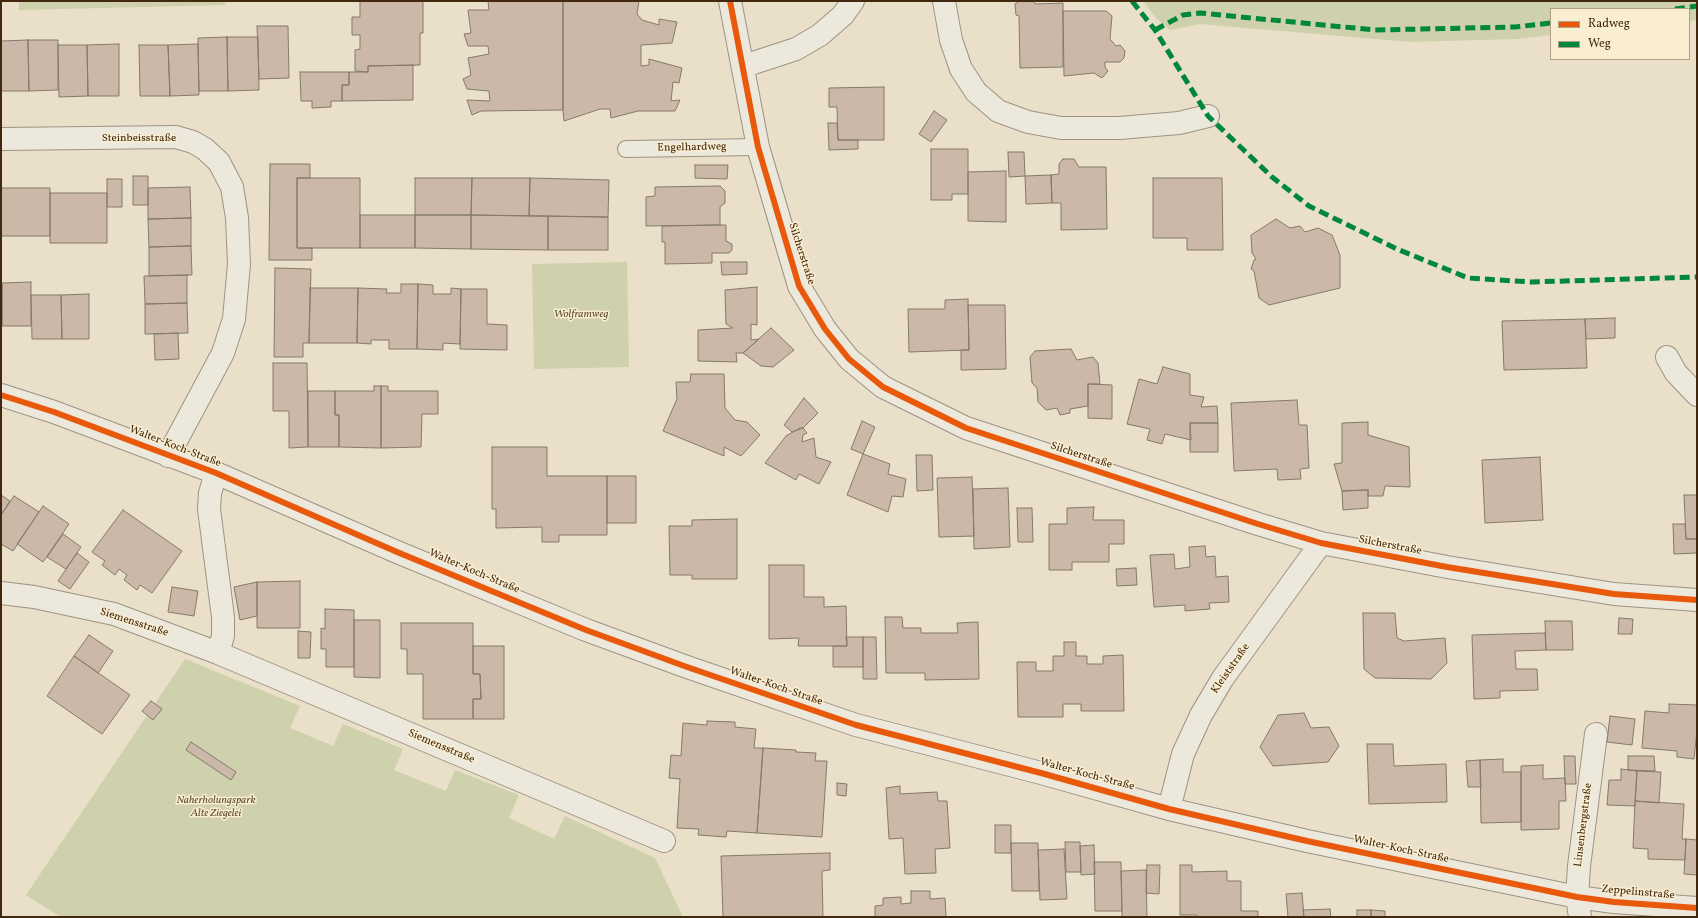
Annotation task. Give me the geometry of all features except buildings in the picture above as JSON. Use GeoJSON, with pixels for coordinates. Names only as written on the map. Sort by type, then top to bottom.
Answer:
{"type":"FeatureCollection","features":[{"type":"Feature","properties":{"kind":"street","name":"Silcherstraße"},"geometry":{"type":"LineString","coordinates":[[730,1],[744,66],[758,147],[799,286],[825,329],[849,359],[883,387],[966,428],[1258,524],[1321,542],[1447,567],[1614,594],[1697,600]]}},
{"type":"Feature","properties":{"kind":"street"},"geometry":{"type":"LineString","coordinates":[[744,66],[796,49],[820,35],[843,15],[853,1]]}},
{"type":"Feature","properties":{"kind":"street"},"geometry":{"type":"LineString","coordinates":[[944,1],[951,40],[961,69],[976,92],[998,111],[1028,122],[1061,128],[1119,128],[1179,123],[1208,116]]}},
{"type":"Feature","properties":{"kind":"street","name":"Steinbeisstraße"},"geometry":{"type":"LineString","coordinates":[[1,139],[176,138],[193,142],[206,149],[220,162],[232,187],[237,218],[239,264],[234,319],[223,353],[168,456]]}},
{"type":"Feature","properties":{"kind":"street"},"geometry":{"type":"LineString","coordinates":[[1667,357],[1676,373],[1697,395]]}},
{"type":"Feature","properties":{"kind":"street","name":"Walter-Koch-Straße"},"geometry":{"type":"LineString","coordinates":[[1,395],[54,412],[216,473],[397,552],[586,630],[687,667],[856,725],[1040,773],[1169,809],[1578,907]]}},
{"type":"Feature","properties":{"kind":"street"},"geometry":{"type":"LineString","coordinates":[[216,473],[210,493],[209,509],[224,617],[224,636],[218,653]]}},
{"type":"Feature","properties":{"kind":"street","name":"Kleiststraße"},"geometry":{"type":"LineString","coordinates":[[1169,809],[1183,754],[1201,715],[1223,678],[1321,542]]}},
{"type":"Feature","properties":{"kind":"street","name":"Siemensstraße"},"geometry":{"type":"LineString","coordinates":[[1,593],[34,597],[114,614],[218,653],[664,841]]}},
{"type":"Feature","properties":{"kind":"street","name":"Linsenbergstraße"},"geometry":{"type":"LineString","coordinates":[[1578,907],[1596,734]]}},
{"type":"Feature","properties":{"kind":"street","name":"Zeppelinstraße"},"geometry":{"type":"LineString","coordinates":[[1578,907],[1614,902],[1697,908]]}},
{"type":"Feature","properties":{"kind":"lane","name":"Engelhardweg"},"geometry":{"type":"LineString","coordinates":[[626,149],[758,147]]}},
{"type":"Feature","properties":{"kind":"green space"},"geometry":{"type":"Polygon","coordinates":[[[19,1],[225,1],[226,5],[19,10],[19,1]]]}},
{"type":"Feature","properties":{"kind":"green space"},"geometry":{"type":"Polygon","coordinates":[[[1143,1],[1697,1],[1697,20],[1690,21],[1690,8],[1550,8],[1550,35],[1516,39],[1411,42],[1200,24],[1170,30],[1157,19],[1143,1]]]}},
{"type":"Feature","properties":{"kind":"green space","name":"Wolframweg"},"geometry":{"type":"Polygon","coordinates":[[[627,262],[629,367],[534,369],[532,264],[627,262]]]}},
{"type":"Feature","properties":{"kind":"green space","name":"Naherholungspark Alte Ziegelei"},"geometry":{"type":"Polygon","coordinates":[[[185,659],[300,706],[290,728],[333,746],[343,724],[403,749],[394,770],[446,791],[455,770],[519,795],[509,818],[554,839],[565,816],[655,858],[683,917],[61,917],[26,895],[185,659]]]}},
{"type":"Feature","properties":{"kind":"marked path"},"geometry":{"type":"LineString","coordinates":[[1132,1],[1155,30],[1208,116],[1272,177],[1309,206],[1397,249],[1468,278],[1531,282],[1697,277]]}},
{"type":"Feature","properties":{"kind":"marked path"},"geometry":{"type":"LineString","coordinates":[[1682,8],[1697,6]]}},
{"type":"Feature","properties":{"kind":"marked path"},"geometry":{"type":"LineString","coordinates":[[1155,30],[1183,15],[1200,13],[1375,30],[1515,27],[1550,23]]}},
{"type":"Feature","properties":{"kind":"cycle path"},"geometry":{"type":"LineString","coordinates":[[730,1],[758,147],[799,286],[825,329],[849,359],[883,387],[966,428],[1258,524],[1321,543],[1447,567],[1614,594],[1697,600]]}},
{"type":"Feature","properties":{"kind":"cycle path"},"geometry":{"type":"LineString","coordinates":[[1,395],[54,412],[216,473],[397,552],[586,630],[687,667],[856,725],[1041,773],[1169,809],[1307,841],[1577,897],[1614,902],[1697,908]]}}]}
